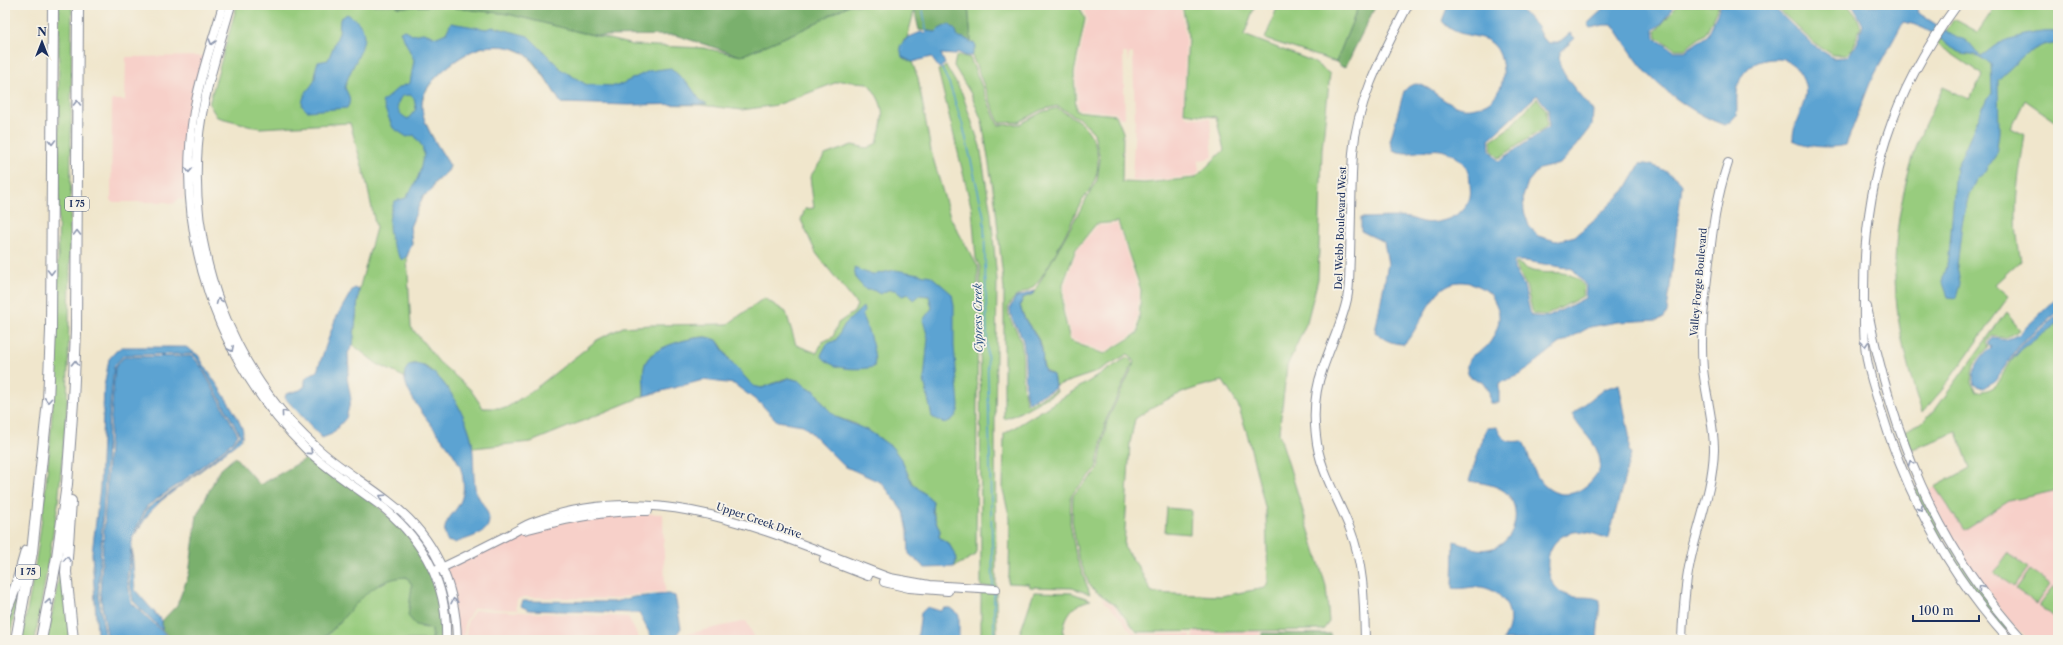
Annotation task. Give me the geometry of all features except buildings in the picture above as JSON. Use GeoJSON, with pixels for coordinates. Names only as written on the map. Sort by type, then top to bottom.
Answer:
{"type":"FeatureCollection","features":[{"type":"Feature","properties":{"kind":"highway","name":"I 75"},"geometry":{"type":"LineString","coordinates":[[16,640],[32,552],[48,401],[51,339],[53,5]]}},
{"type":"Feature","properties":{"kind":"highway","name":"I 75"},"geometry":{"type":"LineString","coordinates":[[41,640],[57,557],[67,484],[73,402],[76,323],[78,5]]}},
{"type":"Feature","properties":{"kind":"highway"},"geometry":{"type":"LineString","coordinates":[[73,402],[74,461],[66,572],[73,640]]}},
{"type":"Feature","properties":{"kind":"highway"},"geometry":{"type":"LineString","coordinates":[[5,614],[16,586],[38,503]]}},
{"type":"Feature","properties":{"kind":"street"},"geometry":{"type":"LineString","coordinates":[[223,5],[196,103],[190,147],[189,188],[191,221],[211,302],[235,357],[256,390],[278,419],[307,449],[334,473],[398,522],[424,553],[434,571],[445,613],[446,640]]}},
{"type":"Feature","properties":{"kind":"street"},"geometry":{"type":"LineString","coordinates":[[231,5],[205,94],[198,144],[198,209],[202,237],[216,293],[232,332],[248,363],[268,394],[285,415],[314,446],[341,468],[405,514],[430,543],[443,567],[454,600],[457,640]]}},
{"type":"Feature","properties":{"kind":"street","name":"Del Webb Boulevard West"},"geometry":{"type":"LineString","coordinates":[[1365,640],[1364,590],[1359,559],[1351,530],[1320,460],[1315,434],[1315,408],[1320,376],[1339,329],[1347,297],[1353,152],[1358,122],[1371,81],[1408,5]]}},
{"type":"Feature","properties":{"kind":"street"},"geometry":{"type":"LineString","coordinates":[[1957,5],[1933,38],[1903,92],[1881,151],[1872,187],[1866,226],[1863,313],[1867,362],[1888,434],[1908,486],[1941,549],[1971,594],[2009,640]]}},
{"type":"Feature","properties":{"kind":"street","name":"Valley Forge Boulevard"},"geometry":{"type":"LineString","coordinates":[[1682,640],[1683,610],[1691,555],[1712,477],[1713,435],[1703,369],[1702,328],[1713,222],[1719,190],[1728,164]]}},
{"type":"Feature","properties":{"kind":"street"},"geometry":{"type":"LineString","coordinates":[[1864,292],[1883,380],[1898,430],[1918,481],[1956,551],[1988,597],[2023,640]]}},
{"type":"Feature","properties":{"kind":"street"},"geometry":{"type":"LineString","coordinates":[[1867,362],[1878,360]]}},
{"type":"Feature","properties":{"kind":"street"},"geometry":{"type":"LineString","coordinates":[[1873,383],[1883,380]]}},
{"type":"Feature","properties":{"kind":"street"},"geometry":{"type":"LineString","coordinates":[[1908,486],[1918,481]]}},
{"type":"Feature","properties":{"kind":"street","name":"Upper Creek Drive"},"geometry":{"type":"LineString","coordinates":[[434,571],[533,522],[584,510],[633,505],[672,507],[701,512],[740,522],[890,578],[916,583],[976,589],[996,589]]}},
{"type":"Feature","properties":{"kind":"shaded area"},"geometry":{"type":"Polygon","coordinates":[[[1082,5],[1180,5],[1186,37],[1183,114],[1188,117],[1210,119],[1213,157],[1198,161],[1199,171],[1195,176],[1145,181],[1132,180],[1135,120],[1133,53],[1129,54],[1128,63],[1127,53],[1123,53],[1125,118],[1120,118],[1116,113],[1078,109],[1076,74],[1087,19],[1082,5]]]}},
{"type":"Feature","properties":{"kind":"shaded area"},"geometry":{"type":"Polygon","coordinates":[[[206,56],[187,157],[184,200],[179,199],[173,204],[167,202],[111,202],[112,100],[125,100],[126,57],[206,56]]]}},
{"type":"Feature","properties":{"kind":"shaded area"},"geometry":{"type":"Polygon","coordinates":[[[1117,224],[1139,291],[1136,332],[1104,352],[1071,339],[1065,309],[1065,285],[1077,250],[1097,226],[1117,224]]]}},
{"type":"Feature","properties":{"kind":"shaded area"},"geometry":{"type":"Polygon","coordinates":[[[1935,487],[1964,530],[2009,501],[2058,490],[2058,640],[2027,640],[2008,619],[1959,552],[1926,490],[1935,487]]]}},
{"type":"Feature","properties":{"kind":"shaded area"},"geometry":{"type":"Polygon","coordinates":[[[633,513],[663,514],[665,592],[634,595],[614,599],[523,597],[517,600],[516,607],[518,610],[474,608],[465,622],[464,640],[459,640],[446,568],[516,535],[564,522],[633,513]]]}},
{"type":"Feature","properties":{"kind":"shaded area"},"geometry":{"type":"Polygon","coordinates":[[[1101,597],[1114,606],[1136,634],[1191,634],[1191,640],[1134,640],[1134,635],[1101,597]]]}},
{"type":"Feature","properties":{"kind":"shaded area"},"geometry":{"type":"Polygon","coordinates":[[[475,610],[628,617],[640,640],[466,640],[467,622],[475,610]]]}},
{"type":"Feature","properties":{"kind":"shaded area"},"geometry":{"type":"Polygon","coordinates":[[[746,621],[756,640],[678,640],[683,638],[686,634],[746,621]]]}},
{"type":"Feature","properties":{"kind":"shaded area"},"geometry":{"type":"Polygon","coordinates":[[[1260,631],[1260,640],[1193,640],[1193,632],[1260,631]]]}},
{"type":"Feature","properties":{"kind":"green space"},"geometry":{"type":"Polygon","coordinates":[[[59,5],[72,5],[70,275],[67,408],[58,504],[35,640],[21,640],[36,561],[46,482],[53,403],[58,244],[59,5]]]}},
{"type":"Feature","properties":{"kind":"green space"},"geometry":{"type":"Polygon","coordinates":[[[237,5],[397,5],[397,7],[439,6],[508,14],[633,45],[704,48],[741,56],[806,28],[849,5],[910,5],[914,12],[907,38],[903,41],[902,57],[912,62],[918,78],[931,151],[950,217],[978,267],[976,555],[954,567],[957,558],[949,544],[939,537],[940,531],[932,510],[933,501],[912,483],[901,459],[881,439],[869,431],[859,428],[856,424],[836,417],[826,407],[814,390],[806,387],[796,380],[789,378],[780,380],[761,388],[753,386],[733,363],[720,344],[710,337],[701,337],[680,342],[659,350],[652,355],[647,360],[644,368],[644,396],[531,442],[473,448],[467,425],[460,410],[443,383],[433,372],[423,365],[412,364],[404,374],[406,378],[377,364],[353,345],[359,290],[376,228],[366,180],[350,123],[260,128],[217,117],[209,104],[237,5]],[[487,46],[466,54],[456,60],[437,76],[425,93],[422,102],[422,110],[427,126],[450,166],[448,171],[434,183],[431,191],[423,196],[410,227],[412,243],[407,256],[411,327],[439,362],[470,389],[483,408],[506,408],[536,388],[597,340],[623,327],[728,324],[764,298],[786,312],[796,345],[817,353],[822,342],[833,337],[838,323],[854,312],[857,305],[816,253],[801,220],[805,209],[814,208],[810,177],[825,155],[852,145],[867,148],[877,143],[882,112],[878,99],[868,83],[840,81],[777,105],[742,110],[700,105],[561,103],[544,76],[526,54],[508,46],[487,46]]]}},
{"type":"Feature","properties":{"kind":"green space"},"geometry":{"type":"Polygon","coordinates":[[[397,5],[849,5],[806,28],[741,56],[675,35],[601,36],[583,33],[508,14],[439,6],[397,7],[397,5]]]}},
{"type":"Feature","properties":{"kind":"green space"},"geometry":{"type":"Polygon","coordinates":[[[913,5],[968,5],[971,41],[958,37],[947,26],[936,32],[919,30],[913,5]]]}},
{"type":"Feature","properties":{"kind":"green space"},"geometry":{"type":"Polygon","coordinates":[[[968,5],[1079,5],[1085,19],[1074,73],[1076,111],[1116,115],[1123,132],[1122,182],[1145,183],[1195,178],[1224,150],[1216,117],[1184,113],[1188,37],[1182,5],[1255,5],[1244,35],[1312,61],[1330,74],[1322,149],[1318,279],[1307,322],[1287,366],[1279,433],[1326,586],[1329,622],[1323,630],[1137,632],[1115,605],[1090,587],[1078,556],[1072,521],[1073,495],[1098,470],[1107,421],[1135,362],[1128,354],[1094,373],[1055,386],[1053,375],[1044,367],[1040,343],[1025,318],[1020,305],[1023,298],[1033,294],[1097,180],[1100,159],[1094,133],[1082,120],[1057,106],[1041,110],[1019,122],[999,123],[972,56],[976,45],[971,41],[968,5]],[[1118,222],[1096,224],[1076,249],[1063,284],[1063,310],[1070,341],[1104,354],[1138,333],[1141,290],[1118,222]],[[1223,381],[1199,387],[1177,395],[1155,406],[1135,419],[1130,443],[1124,547],[1139,568],[1152,593],[1221,596],[1265,588],[1268,582],[1266,511],[1247,433],[1238,405],[1223,381]]]}},
{"type":"Feature","properties":{"kind":"green space"},"geometry":{"type":"Polygon","coordinates":[[[1278,5],[1359,5],[1336,62],[1265,39],[1278,5]]]}},
{"type":"Feature","properties":{"kind":"green space"},"geometry":{"type":"Polygon","coordinates":[[[1359,5],[1376,5],[1346,66],[1342,67],[1336,62],[1359,5]]]}},
{"type":"Feature","properties":{"kind":"green space"},"geometry":{"type":"Polygon","coordinates":[[[1678,5],[1719,5],[1706,33],[1685,49],[1675,49],[1657,37],[1656,31],[1678,5]]]}},
{"type":"Feature","properties":{"kind":"green space"},"geometry":{"type":"Polygon","coordinates":[[[1774,5],[1848,5],[1857,17],[1861,27],[1851,50],[1846,55],[1833,55],[1814,43],[1774,5]]]}},
{"type":"Feature","properties":{"kind":"green space"},"geometry":{"type":"Polygon","coordinates":[[[1996,5],[2058,5],[2058,123],[2025,100],[2011,128],[2025,135],[2018,182],[2016,212],[2016,227],[2021,260],[1995,284],[2009,296],[1942,390],[1922,413],[1911,379],[1903,346],[1898,314],[1895,282],[1899,219],[1905,186],[1918,143],[1943,87],[1969,99],[1983,75],[1937,44],[1954,19],[1978,32],[1996,5]]]}},
{"type":"Feature","properties":{"kind":"green space"},"geometry":{"type":"Polygon","coordinates":[[[958,55],[970,58],[998,125],[1020,124],[1042,112],[1057,108],[1081,123],[1086,128],[1094,141],[1098,156],[1097,172],[1093,184],[1078,207],[1051,262],[1035,285],[1017,296],[1008,308],[1011,322],[1020,337],[1021,342],[1023,357],[1023,381],[1027,404],[1055,391],[1056,388],[1057,392],[1015,415],[1004,419],[1004,289],[995,201],[982,121],[971,94],[954,66],[958,55]]]}},
{"type":"Feature","properties":{"kind":"green space"},"geometry":{"type":"Polygon","coordinates":[[[946,66],[962,93],[980,146],[991,214],[997,280],[995,426],[996,587],[981,587],[980,267],[976,259],[972,210],[938,70],[946,66]]]}},
{"type":"Feature","properties":{"kind":"green space"},"geometry":{"type":"Polygon","coordinates":[[[1537,98],[1546,110],[1547,126],[1499,158],[1492,150],[1491,140],[1509,128],[1537,98]]]}},
{"type":"Feature","properties":{"kind":"green space"},"geometry":{"type":"Polygon","coordinates":[[[1516,263],[1538,272],[1559,273],[1572,276],[1584,286],[1583,296],[1547,315],[1533,314],[1526,285],[1516,268],[1516,263]]]}},
{"type":"Feature","properties":{"kind":"green space"},"geometry":{"type":"Polygon","coordinates":[[[2006,312],[2020,330],[2005,338],[1992,336],[1987,342],[1989,346],[1974,365],[1971,382],[1976,392],[1991,389],[1998,383],[2010,362],[2025,346],[2058,323],[2058,490],[2009,501],[1964,530],[1935,487],[1970,468],[1957,432],[1910,450],[1904,431],[1921,423],[1935,410],[2006,312]]]}},
{"type":"Feature","properties":{"kind":"green space"},"geometry":{"type":"Polygon","coordinates":[[[1128,357],[1133,363],[1106,420],[1096,469],[1071,495],[1070,522],[1076,556],[1090,594],[1072,588],[1030,587],[1029,584],[1008,583],[1010,519],[1003,490],[1004,434],[1128,357]]]}},
{"type":"Feature","properties":{"kind":"green space"},"geometry":{"type":"Polygon","coordinates":[[[311,456],[385,513],[402,529],[417,547],[429,566],[440,594],[444,640],[432,640],[432,629],[416,625],[408,616],[412,585],[407,577],[393,579],[380,584],[369,591],[321,640],[174,640],[162,630],[162,621],[177,605],[189,574],[197,515],[219,471],[235,457],[260,485],[311,456]]]}},
{"type":"Feature","properties":{"kind":"green space"},"geometry":{"type":"Polygon","coordinates":[[[1919,489],[1943,537],[1942,539],[1939,539],[1914,490],[1919,489]]]}},
{"type":"Feature","properties":{"kind":"green space"},"geometry":{"type":"Polygon","coordinates":[[[1167,508],[1191,510],[1190,534],[1165,532],[1167,508]]]}},
{"type":"Feature","properties":{"kind":"green space"},"geometry":{"type":"Polygon","coordinates":[[[1951,548],[2007,627],[2006,629],[2004,630],[1959,572],[1947,549],[1951,548]]]}},
{"type":"Feature","properties":{"kind":"green space"},"geometry":{"type":"Polygon","coordinates":[[[2008,553],[2028,568],[2014,587],[1994,573],[2008,553]]]}},
{"type":"Feature","properties":{"kind":"green space"},"geometry":{"type":"Polygon","coordinates":[[[63,556],[71,640],[47,640],[63,556]]]}},
{"type":"Feature","properties":{"kind":"green space"},"geometry":{"type":"Polygon","coordinates":[[[2030,570],[2050,584],[2036,604],[2016,589],[2030,570]]]}},
{"type":"Feature","properties":{"kind":"green space"},"geometry":{"type":"Polygon","coordinates":[[[396,577],[407,577],[412,585],[421,627],[432,629],[432,640],[321,640],[336,627],[365,593],[396,577]]]}},
{"type":"Feature","properties":{"kind":"green space"},"geometry":{"type":"Polygon","coordinates":[[[22,578],[9,640],[5,640],[5,618],[22,578]]]}},
{"type":"Feature","properties":{"kind":"green space"},"geometry":{"type":"Polygon","coordinates":[[[2053,586],[2058,590],[2058,620],[2039,605],[2053,586]]]}},
{"type":"Feature","properties":{"kind":"green space"},"geometry":{"type":"Polygon","coordinates":[[[981,592],[996,592],[997,640],[981,640],[981,592]]]}},
{"type":"Feature","properties":{"kind":"green space"},"geometry":{"type":"Polygon","coordinates":[[[1034,592],[1072,593],[1091,600],[1075,607],[1068,615],[1063,633],[1069,640],[1016,640],[1020,633],[1034,592]]]}},
{"type":"Feature","properties":{"kind":"green space"},"geometry":{"type":"Polygon","coordinates":[[[1262,633],[1331,634],[1332,640],[1262,640],[1262,633]]]}},
{"type":"Feature","properties":{"kind":"water"},"geometry":{"type":"Polygon","coordinates":[[[1448,5],[1517,5],[1537,27],[1542,38],[1549,43],[1558,43],[1570,33],[1575,38],[1561,52],[1559,60],[1561,67],[1570,83],[1593,111],[1592,125],[1560,164],[1539,169],[1528,182],[1523,197],[1524,211],[1529,226],[1538,236],[1556,241],[1575,236],[1625,190],[1640,164],[1657,167],[1669,173],[1682,185],[1667,312],[1664,318],[1657,320],[1617,322],[1590,327],[1559,344],[1520,375],[1499,383],[1499,403],[1490,403],[1489,391],[1482,381],[1470,378],[1467,371],[1467,363],[1470,358],[1485,348],[1493,337],[1499,319],[1498,308],[1493,298],[1481,287],[1459,282],[1448,285],[1439,291],[1412,335],[1404,344],[1388,341],[1375,332],[1388,264],[1384,242],[1361,231],[1361,218],[1404,217],[1422,222],[1436,222],[1451,218],[1457,214],[1467,204],[1470,195],[1470,182],[1466,167],[1452,154],[1440,150],[1407,153],[1393,150],[1390,141],[1404,91],[1412,85],[1419,84],[1453,105],[1464,108],[1476,107],[1486,104],[1492,99],[1500,87],[1503,76],[1500,55],[1494,45],[1487,40],[1459,33],[1450,29],[1442,21],[1448,5]],[[1537,95],[1489,139],[1490,151],[1499,161],[1549,127],[1548,109],[1537,95]],[[1514,261],[1514,269],[1524,286],[1531,316],[1548,317],[1585,298],[1586,286],[1573,269],[1526,261],[1514,261]]]}},
{"type":"Feature","properties":{"kind":"water"},"geometry":{"type":"Polygon","coordinates":[[[1602,5],[1674,5],[1664,21],[1654,30],[1655,38],[1674,51],[1685,51],[1708,35],[1721,5],[1771,5],[1813,45],[1833,58],[1847,57],[1855,46],[1860,33],[1863,25],[1853,5],[1918,5],[1917,12],[1957,38],[1968,42],[1981,56],[1997,44],[2006,40],[2029,34],[2058,32],[2058,42],[2043,45],[2025,54],[1998,80],[1999,132],[1996,155],[1985,172],[1976,180],[1969,194],[1962,224],[1957,266],[1960,284],[1956,298],[1948,297],[1943,283],[1943,276],[1949,257],[1956,168],[1987,99],[1992,94],[1991,64],[1972,54],[1957,51],[1924,29],[1903,22],[1870,83],[1846,145],[1833,147],[1812,146],[1793,140],[1796,122],[1803,106],[1806,90],[1798,71],[1790,62],[1781,59],[1770,59],[1756,63],[1750,67],[1741,78],[1738,86],[1736,115],[1731,121],[1724,125],[1694,111],[1651,77],[1640,65],[1613,25],[1590,28],[1587,24],[1602,10],[1602,5]]]}},
{"type":"Feature","properties":{"kind":"water"},"geometry":{"type":"Polygon","coordinates":[[[347,14],[357,22],[363,30],[364,39],[362,48],[348,77],[345,88],[348,93],[349,105],[347,108],[307,111],[302,106],[303,100],[306,92],[314,81],[317,64],[318,62],[328,60],[339,33],[340,19],[347,14]]]}},
{"type":"Feature","properties":{"kind":"water"},"geometry":{"type":"Polygon","coordinates":[[[451,23],[486,29],[494,27],[528,36],[562,70],[587,85],[617,86],[649,71],[671,68],[690,86],[700,100],[707,104],[628,105],[561,103],[535,63],[521,51],[494,46],[476,49],[466,54],[446,68],[429,86],[424,95],[422,103],[425,120],[432,136],[450,166],[448,171],[434,183],[431,191],[423,196],[410,227],[412,243],[407,256],[402,260],[391,239],[389,224],[390,216],[395,201],[406,198],[415,183],[424,155],[422,146],[414,135],[407,137],[393,128],[382,102],[398,88],[410,83],[414,60],[400,31],[405,30],[412,35],[423,33],[437,37],[446,33],[451,23]],[[410,95],[402,96],[398,103],[398,109],[402,115],[408,119],[416,109],[414,98],[410,95]]]}},
{"type":"Feature","properties":{"kind":"water"},"geometry":{"type":"Polygon","coordinates":[[[949,24],[956,31],[958,37],[964,38],[976,45],[972,56],[966,56],[957,52],[956,55],[941,54],[945,64],[939,68],[931,57],[912,62],[902,57],[900,46],[907,38],[921,32],[925,34],[928,31],[936,32],[949,24]]]}},
{"type":"Feature","properties":{"kind":"water"},"geometry":{"type":"Polygon","coordinates":[[[854,268],[872,275],[895,270],[931,276],[952,294],[954,306],[954,346],[959,406],[958,412],[950,421],[944,423],[932,417],[924,380],[928,338],[923,320],[932,308],[929,296],[919,295],[913,300],[909,294],[902,296],[895,290],[888,290],[880,294],[873,290],[866,290],[856,279],[854,268]]]}},
{"type":"Feature","properties":{"kind":"water"},"geometry":{"type":"Polygon","coordinates":[[[355,288],[359,290],[353,345],[348,353],[349,370],[347,378],[351,399],[346,418],[332,434],[322,438],[285,398],[286,394],[300,390],[305,386],[306,378],[317,371],[335,320],[352,290],[355,288]]]}},
{"type":"Feature","properties":{"kind":"water"},"geometry":{"type":"Polygon","coordinates":[[[1034,291],[1033,294],[1023,298],[1020,305],[1024,317],[1039,341],[1045,371],[1053,375],[1055,386],[1054,389],[1028,402],[1026,394],[1023,341],[1020,332],[1013,322],[1010,308],[1015,298],[1034,291]]]}},
{"type":"Feature","properties":{"kind":"water"},"geometry":{"type":"Polygon","coordinates":[[[2058,297],[2058,312],[2021,343],[1995,381],[1983,388],[1974,385],[1973,380],[1975,369],[1984,355],[1992,347],[1989,343],[1993,338],[2005,340],[2018,335],[2058,297]]]}},
{"type":"Feature","properties":{"kind":"water"},"geometry":{"type":"Polygon","coordinates":[[[863,307],[864,311],[862,316],[875,356],[874,367],[853,369],[838,367],[831,364],[821,355],[827,344],[836,340],[845,324],[863,307]]]}},
{"type":"Feature","properties":{"kind":"water"},"geometry":{"type":"Polygon","coordinates":[[[2058,315],[2058,323],[2022,349],[2010,362],[2022,344],[2058,315]]]}},
{"type":"Feature","properties":{"kind":"water"},"geometry":{"type":"Polygon","coordinates":[[[700,337],[707,337],[717,340],[728,358],[753,386],[762,388],[789,378],[800,381],[808,389],[814,390],[826,407],[836,417],[869,431],[892,447],[901,459],[912,483],[933,501],[932,511],[940,531],[939,537],[949,544],[957,558],[954,567],[925,568],[909,554],[908,532],[904,512],[882,483],[844,466],[803,425],[777,421],[761,404],[734,384],[703,380],[644,396],[643,374],[646,362],[650,356],[664,347],[700,337]]]}},
{"type":"Feature","properties":{"kind":"water"},"geometry":{"type":"Polygon","coordinates":[[[122,347],[186,347],[198,355],[233,411],[243,432],[241,440],[162,500],[149,513],[134,536],[148,508],[185,482],[230,446],[240,435],[201,364],[193,354],[124,355],[114,366],[108,429],[98,595],[106,640],[99,640],[97,633],[92,553],[100,488],[104,387],[109,359],[122,347]]]}},
{"type":"Feature","properties":{"kind":"water"},"geometry":{"type":"Polygon","coordinates":[[[192,356],[200,365],[238,435],[229,445],[183,481],[147,506],[133,535],[127,577],[131,602],[171,640],[108,640],[100,594],[115,367],[124,357],[192,356]]]}},
{"type":"Feature","properties":{"kind":"water"},"geometry":{"type":"Polygon","coordinates":[[[415,364],[425,367],[444,383],[459,408],[470,432],[476,493],[487,511],[489,520],[486,528],[479,534],[455,543],[447,541],[445,528],[447,522],[460,503],[463,494],[462,471],[453,454],[409,392],[405,381],[405,371],[409,365],[415,364]]]}},
{"type":"Feature","properties":{"kind":"water"},"geometry":{"type":"Polygon","coordinates":[[[1619,384],[1629,434],[1629,452],[1631,453],[1609,537],[1608,539],[1583,532],[1572,532],[1559,539],[1553,545],[1548,561],[1548,570],[1551,578],[1555,586],[1561,592],[1570,596],[1591,597],[1600,600],[1597,640],[1503,640],[1510,623],[1507,607],[1498,594],[1481,587],[1459,589],[1453,588],[1454,541],[1474,548],[1484,550],[1489,549],[1498,546],[1505,541],[1511,533],[1514,525],[1514,507],[1510,498],[1504,491],[1492,485],[1469,481],[1485,432],[1487,428],[1497,427],[1505,439],[1510,441],[1523,441],[1534,470],[1544,485],[1556,493],[1569,494],[1575,492],[1587,485],[1596,476],[1600,466],[1600,461],[1596,448],[1579,426],[1572,414],[1604,389],[1619,384]]]}},
{"type":"Feature","properties":{"kind":"water"},"geometry":{"type":"Polygon","coordinates":[[[132,550],[135,590],[162,621],[162,630],[133,601],[129,577],[132,550]]]}},
{"type":"Feature","properties":{"kind":"water"},"geometry":{"type":"Polygon","coordinates":[[[668,594],[675,596],[681,628],[675,637],[660,640],[652,638],[639,613],[529,610],[521,606],[523,601],[614,602],[634,597],[668,594]]]}},
{"type":"Feature","properties":{"kind":"water"},"geometry":{"type":"Polygon","coordinates":[[[927,607],[940,611],[944,608],[950,608],[959,615],[959,640],[917,640],[921,613],[927,607]]]}},
{"type":"Feature","properties":{"kind":"waterway","name":"Cypress Creek"},"geometry":{"type":"LineString","coordinates":[[922,5],[927,35]]}},
{"type":"Feature","properties":{"kind":"waterway","name":"Cypress Creek"},"geometry":{"type":"LineString","coordinates":[[941,67],[949,83],[963,126],[984,217],[993,587]]}},
{"type":"Feature","properties":{"kind":"waterway","name":"Cypress Creek"},"geometry":{"type":"LineString","coordinates":[[994,593],[994,640]]}}]}
